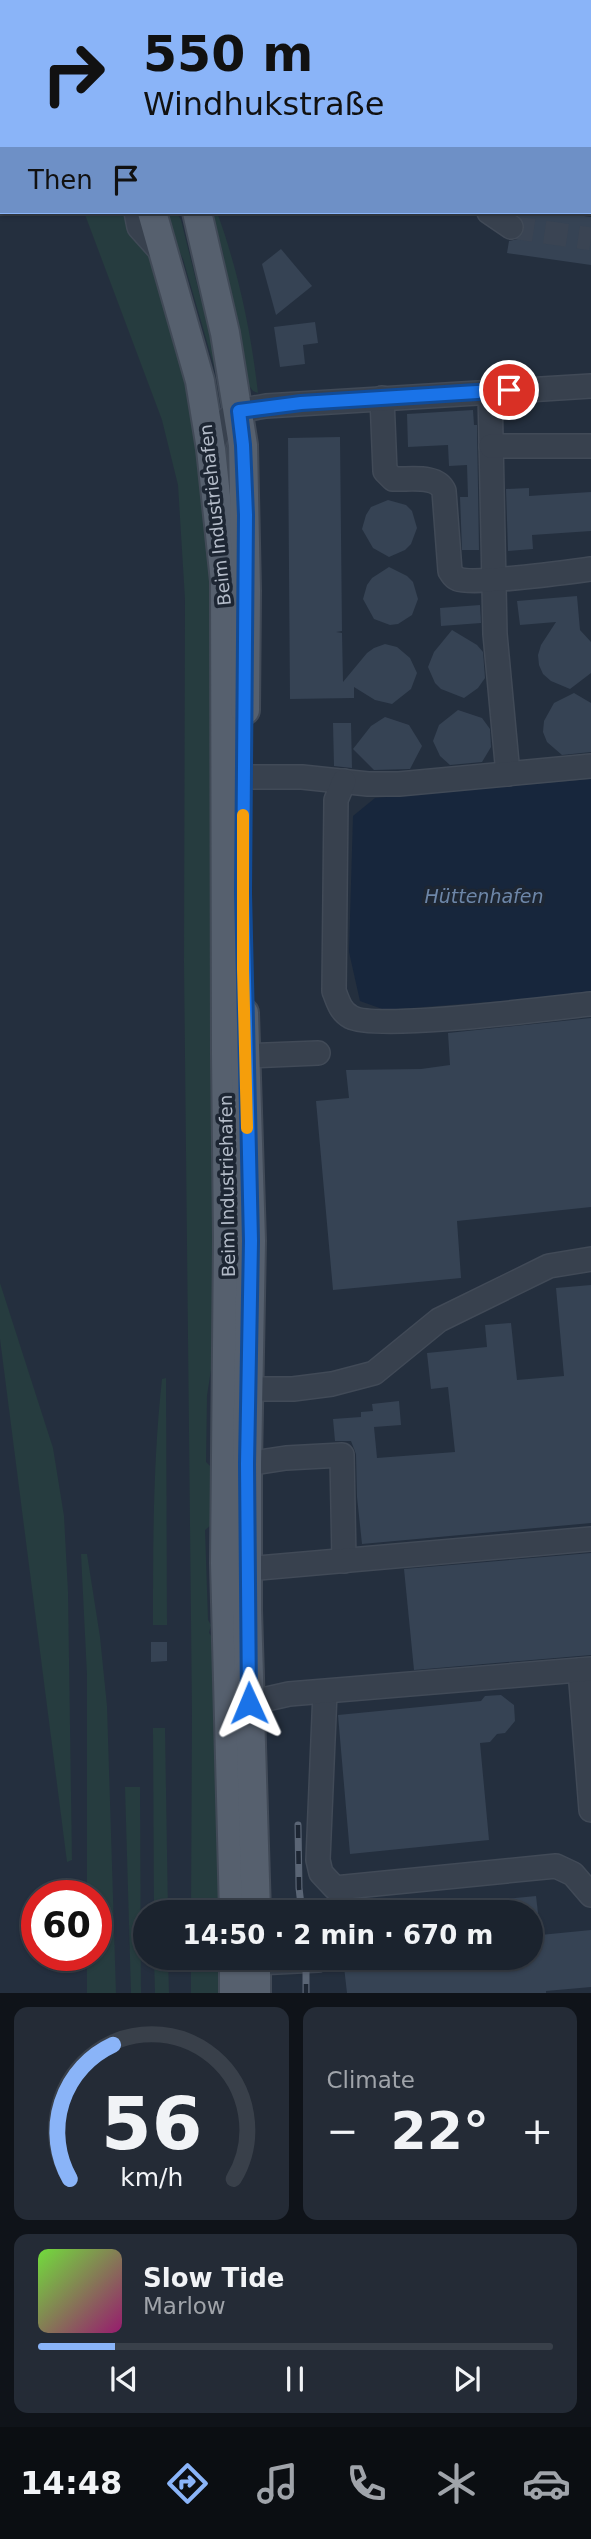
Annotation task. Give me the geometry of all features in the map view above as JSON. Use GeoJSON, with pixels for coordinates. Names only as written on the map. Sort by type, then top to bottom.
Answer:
{"type":"FeatureCollection","features":[{"type":"Feature","properties":{"kind":"main road","name":"Beim Industriehafen"},"geometry":{"type":"LineString","coordinates":[[153,214],[200,381],[211,449],[225,581],[228,1239],[225,1563],[234,1900]]}},
{"type":"Feature","properties":{"kind":"main road","name":"Beim Industriehafen"},"geometry":{"type":"LineString","coordinates":[[196,214],[239,411],[246,515],[245,1056],[251,1241],[247,1569],[256,1900]]}},
{"type":"Feature","properties":{"kind":"main road"},"geometry":{"type":"LineString","coordinates":[[234,1993],[244,1970]]}},
{"type":"Feature","properties":{"kind":"main road"},"geometry":{"type":"LineString","coordinates":[[251,1970],[257,1993]]}},
{"type":"Feature","properties":{"kind":"street","name":"Beim Industriehafen"},"geometry":{"type":"LineString","coordinates":[[136,214],[139,227],[165,256]]}},
{"type":"Feature","properties":{"kind":"street"},"geometry":{"type":"LineString","coordinates":[[492,214],[511,227]]}},
{"type":"Feature","properties":{"kind":"street"},"geometry":{"type":"LineString","coordinates":[[200,381],[218,401],[239,411]]}},
{"type":"Feature","properties":{"kind":"street"},"geometry":{"type":"LineString","coordinates":[[211,449],[222,423],[239,411],[266,406],[591,386]]}},
{"type":"Feature","properties":{"kind":"street"},"geometry":{"type":"LineString","coordinates":[[490,391],[495,634],[508,774]]}},
{"type":"Feature","properties":{"kind":"street"},"geometry":{"type":"LineString","coordinates":[[382,398],[386,474],[393,479],[434,481],[441,484],[444,491],[452,575],[463,580],[494,579],[591,569]]}},
{"type":"Feature","properties":{"kind":"street"},"geometry":{"type":"LineString","coordinates":[[491,446],[591,446]]}},
{"type":"Feature","properties":{"kind":"street"},"geometry":{"type":"LineString","coordinates":[[244,777],[302,777],[399,784],[591,766]]}},
{"type":"Feature","properties":{"kind":"street"},"geometry":{"type":"LineString","coordinates":[[344,781],[337,800],[334,991],[339,1006],[352,1018],[374,1022],[440,1019],[591,1004]]}},
{"type":"Feature","properties":{"kind":"street"},"geometry":{"type":"LineString","coordinates":[[245,1056],[318,1053]]}},
{"type":"Feature","properties":{"kind":"street"},"geometry":{"type":"LineString","coordinates":[[248,1389],[293,1389],[332,1384],[374,1373],[439,1320],[549,1266],[591,1259]]}},
{"type":"Feature","properties":{"kind":"street"},"geometry":{"type":"LineString","coordinates":[[247,1464],[286,1458],[342,1455],[344,1561]]}},
{"type":"Feature","properties":{"kind":"street"},"geometry":{"type":"LineString","coordinates":[[247,1569],[591,1539]]}},
{"type":"Feature","properties":{"kind":"street"},"geometry":{"type":"LineString","coordinates":[[249,1703],[289,1694],[585,1669],[591,1810]]}},
{"type":"Feature","properties":{"kind":"street"},"geometry":{"type":"LineString","coordinates":[[325,1692],[318,1860],[321,1873],[335,1888],[556,1866],[573,1874],[591,1895]]}},
{"type":"Feature","properties":{"kind":"green space"},"geometry":{"type":"Polygon","coordinates":[[[85,214],[125,214],[129,229],[155,261],[196,407],[214,595],[215,1343],[207,1396],[206,1462],[210,1466],[211,1525],[205,1530],[208,1620],[211,1625],[209,1633],[213,1638],[217,1638],[225,1900],[191,1900],[192,1714],[184,963],[185,599],[178,485],[162,420],[85,214]]]}},
{"type":"Feature","properties":{"kind":"green space"},"geometry":{"type":"Polygon","coordinates":[[[161,214],[177,214],[181,220],[201,300],[215,334],[220,387],[183,259],[161,214]]]}},
{"type":"Feature","properties":{"kind":"green space"},"geometry":{"type":"Polygon","coordinates":[[[213,214],[218,214],[237,278],[252,347],[258,393],[253,391],[244,379],[225,289],[224,257],[213,214]]]}},
{"type":"Feature","properties":{"kind":"green space"},"geometry":{"type":"Polygon","coordinates":[[[0,1283],[53,1448],[64,1516],[68,1592],[72,1860],[67,1862],[0,1339],[0,1283]]]}},
{"type":"Feature","properties":{"kind":"green space"},"geometry":{"type":"Polygon","coordinates":[[[166,1378],[167,1625],[153,1625],[157,1440],[162,1379],[166,1378]]]}},
{"type":"Feature","properties":{"kind":"green space"},"geometry":{"type":"Polygon","coordinates":[[[81,1554],[87,1554],[107,1706],[116,1993],[87,1993],[87,1971],[112,1971],[112,1880],[87,1880],[87,1675],[81,1554]]]}},
{"type":"Feature","properties":{"kind":"green space"},"geometry":{"type":"Polygon","coordinates":[[[153,1728],[165,1728],[168,1900],[154,1900],[153,1728]]]}},
{"type":"Feature","properties":{"kind":"green space"},"geometry":{"type":"Polygon","coordinates":[[[125,1787],[140,1787],[141,1900],[133,1900],[133,1970],[141,1970],[141,1993],[131,1993],[125,1787]]]}},
{"type":"Feature","properties":{"kind":"green space"},"geometry":{"type":"Polygon","coordinates":[[[154,1970],[168,1970],[169,1993],[155,1993],[154,1970]]]}},
{"type":"Feature","properties":{"kind":"green space"},"geometry":{"type":"Polygon","coordinates":[[[191,1970],[225,1970],[225,1993],[191,1993],[191,1970]]]}},
{"type":"Feature","properties":{"kind":"water","name":"Hüttenhafen"},"geometry":{"type":"Polygon","coordinates":[[[591,779],[591,994],[385,1010],[360,1001],[349,952],[353,816],[375,798],[591,779]]]}},
{"type":"Feature","properties":{"kind":"building"},"geometry":{"type":"Polygon","coordinates":[[[516,214],[570,214],[591,217],[591,265],[507,253],[509,241],[518,239],[525,229],[523,220],[516,214]]]}},
{"type":"Feature","properties":{"kind":"building"},"geometry":{"type":"Polygon","coordinates":[[[281,249],[312,286],[276,315],[262,264],[281,249]]]}},
{"type":"Feature","properties":{"kind":"building"},"geometry":{"type":"Polygon","coordinates":[[[315,322],[318,343],[303,345],[305,364],[280,367],[274,327],[315,322]]]}},
{"type":"Feature","properties":{"kind":"building"},"geometry":{"type":"Polygon","coordinates":[[[473,410],[474,425],[477,425],[479,550],[462,550],[460,497],[468,497],[467,465],[449,466],[448,445],[408,447],[407,414],[473,410]]]}},
{"type":"Feature","properties":{"kind":"building"},"geometry":{"type":"Polygon","coordinates":[[[340,437],[342,631],[336,632],[342,633],[343,682],[374,648],[385,644],[397,647],[410,658],[417,673],[411,689],[392,704],[375,700],[354,687],[354,698],[290,699],[288,438],[340,437]]]}},
{"type":"Feature","properties":{"kind":"building"},"geometry":{"type":"Polygon","coordinates":[[[529,488],[529,496],[591,492],[591,531],[532,535],[533,549],[508,551],[506,489],[529,488]]]}},
{"type":"Feature","properties":{"kind":"building"},"geometry":{"type":"Polygon","coordinates":[[[388,500],[406,505],[412,511],[417,528],[411,544],[405,550],[389,557],[373,548],[362,529],[371,507],[388,500]]]}},
{"type":"Feature","properties":{"kind":"building"},"geometry":{"type":"Polygon","coordinates":[[[389,567],[413,582],[418,599],[412,615],[398,624],[390,625],[374,619],[363,599],[372,578],[389,567]]]}},
{"type":"Feature","properties":{"kind":"building"},"geometry":{"type":"Polygon","coordinates":[[[577,596],[580,630],[591,642],[591,673],[570,689],[551,681],[543,674],[539,665],[541,645],[556,622],[520,625],[517,601],[577,596]]]}},
{"type":"Feature","properties":{"kind":"building"},"geometry":{"type":"Polygon","coordinates":[[[480,605],[481,623],[441,626],[440,608],[480,605]]]}},
{"type":"Feature","properties":{"kind":"building"},"geometry":{"type":"Polygon","coordinates":[[[452,630],[477,645],[483,652],[485,678],[478,688],[464,698],[441,689],[435,683],[428,667],[434,652],[452,630]]]}},
{"type":"Feature","properties":{"kind":"building"},"geometry":{"type":"Polygon","coordinates":[[[574,693],[591,703],[591,752],[562,755],[547,742],[543,732],[544,721],[554,703],[574,693]]]}},
{"type":"Feature","properties":{"kind":"building"},"geometry":{"type":"Polygon","coordinates":[[[458,710],[482,718],[490,729],[491,747],[482,762],[450,765],[440,756],[433,741],[439,725],[458,710]]]}},
{"type":"Feature","properties":{"kind":"building"},"geometry":{"type":"Polygon","coordinates":[[[385,717],[409,725],[422,746],[410,769],[374,770],[353,749],[371,726],[385,717]]]}},
{"type":"Feature","properties":{"kind":"building"},"geometry":{"type":"Polygon","coordinates":[[[333,723],[351,723],[352,768],[334,766],[333,723]]]}},
{"type":"Feature","properties":{"kind":"building"},"geometry":{"type":"Polygon","coordinates":[[[591,1018],[591,1207],[457,1221],[461,1278],[333,1290],[316,1101],[349,1098],[346,1070],[421,1069],[450,1065],[448,1033],[591,1018]]]}},
{"type":"Feature","properties":{"kind":"building"},"geometry":{"type":"Polygon","coordinates":[[[591,1285],[591,1523],[362,1544],[356,1454],[351,1441],[335,1441],[333,1419],[361,1417],[361,1412],[373,1411],[372,1404],[399,1401],[401,1425],[374,1427],[377,1458],[455,1452],[448,1387],[431,1389],[427,1353],[487,1347],[485,1325],[511,1323],[517,1380],[564,1376],[556,1288],[591,1285]]]}},
{"type":"Feature","properties":{"kind":"building"},"geometry":{"type":"Polygon","coordinates":[[[591,1553],[591,1655],[414,1670],[404,1569],[591,1553]]]}},
{"type":"Feature","properties":{"kind":"building"},"geometry":{"type":"Polygon","coordinates":[[[151,1642],[167,1642],[167,1661],[151,1662],[151,1642]]]}},
{"type":"Feature","properties":{"kind":"building"},"geometry":{"type":"Polygon","coordinates":[[[501,1695],[514,1705],[515,1721],[505,1733],[497,1734],[490,1742],[480,1743],[489,1840],[350,1854],[338,1715],[481,1701],[485,1696],[501,1695]]]}},
{"type":"Feature","properties":{"kind":"building"},"geometry":{"type":"Polygon","coordinates":[[[536,1896],[536,1900],[496,1900],[536,1896]]]}},
{"type":"Feature","properties":{"kind":"building"},"geometry":{"type":"Polygon","coordinates":[[[591,1930],[591,1987],[546,1993],[347,1993],[344,1970],[543,1970],[543,1935],[591,1930]]]}},
{"type":"Feature","properties":{"kind":"tunnel"},"geometry":{"type":"LineString","coordinates":[[511,227],[591,239]]}},
{"type":"Feature","properties":{"kind":"railway"},"geometry":{"type":"LineString","coordinates":[[298,1825],[300,1900]]}},
{"type":"Feature","properties":{"kind":"railway"},"geometry":{"type":"LineString","coordinates":[[306,1970],[306,1993]]}},
{"type":"Feature","properties":{"kind":"slow traffic"},"geometry":{"type":"LineString","coordinates":[[243,815],[247,1128]]}},
{"type":"Feature","properties":{"kind":"route"},"geometry":{"type":"LineString","coordinates":[[249,1703],[247,1464],[251,1241],[243,969],[246,515],[239,411],[301,403],[509,390]]}}]}
